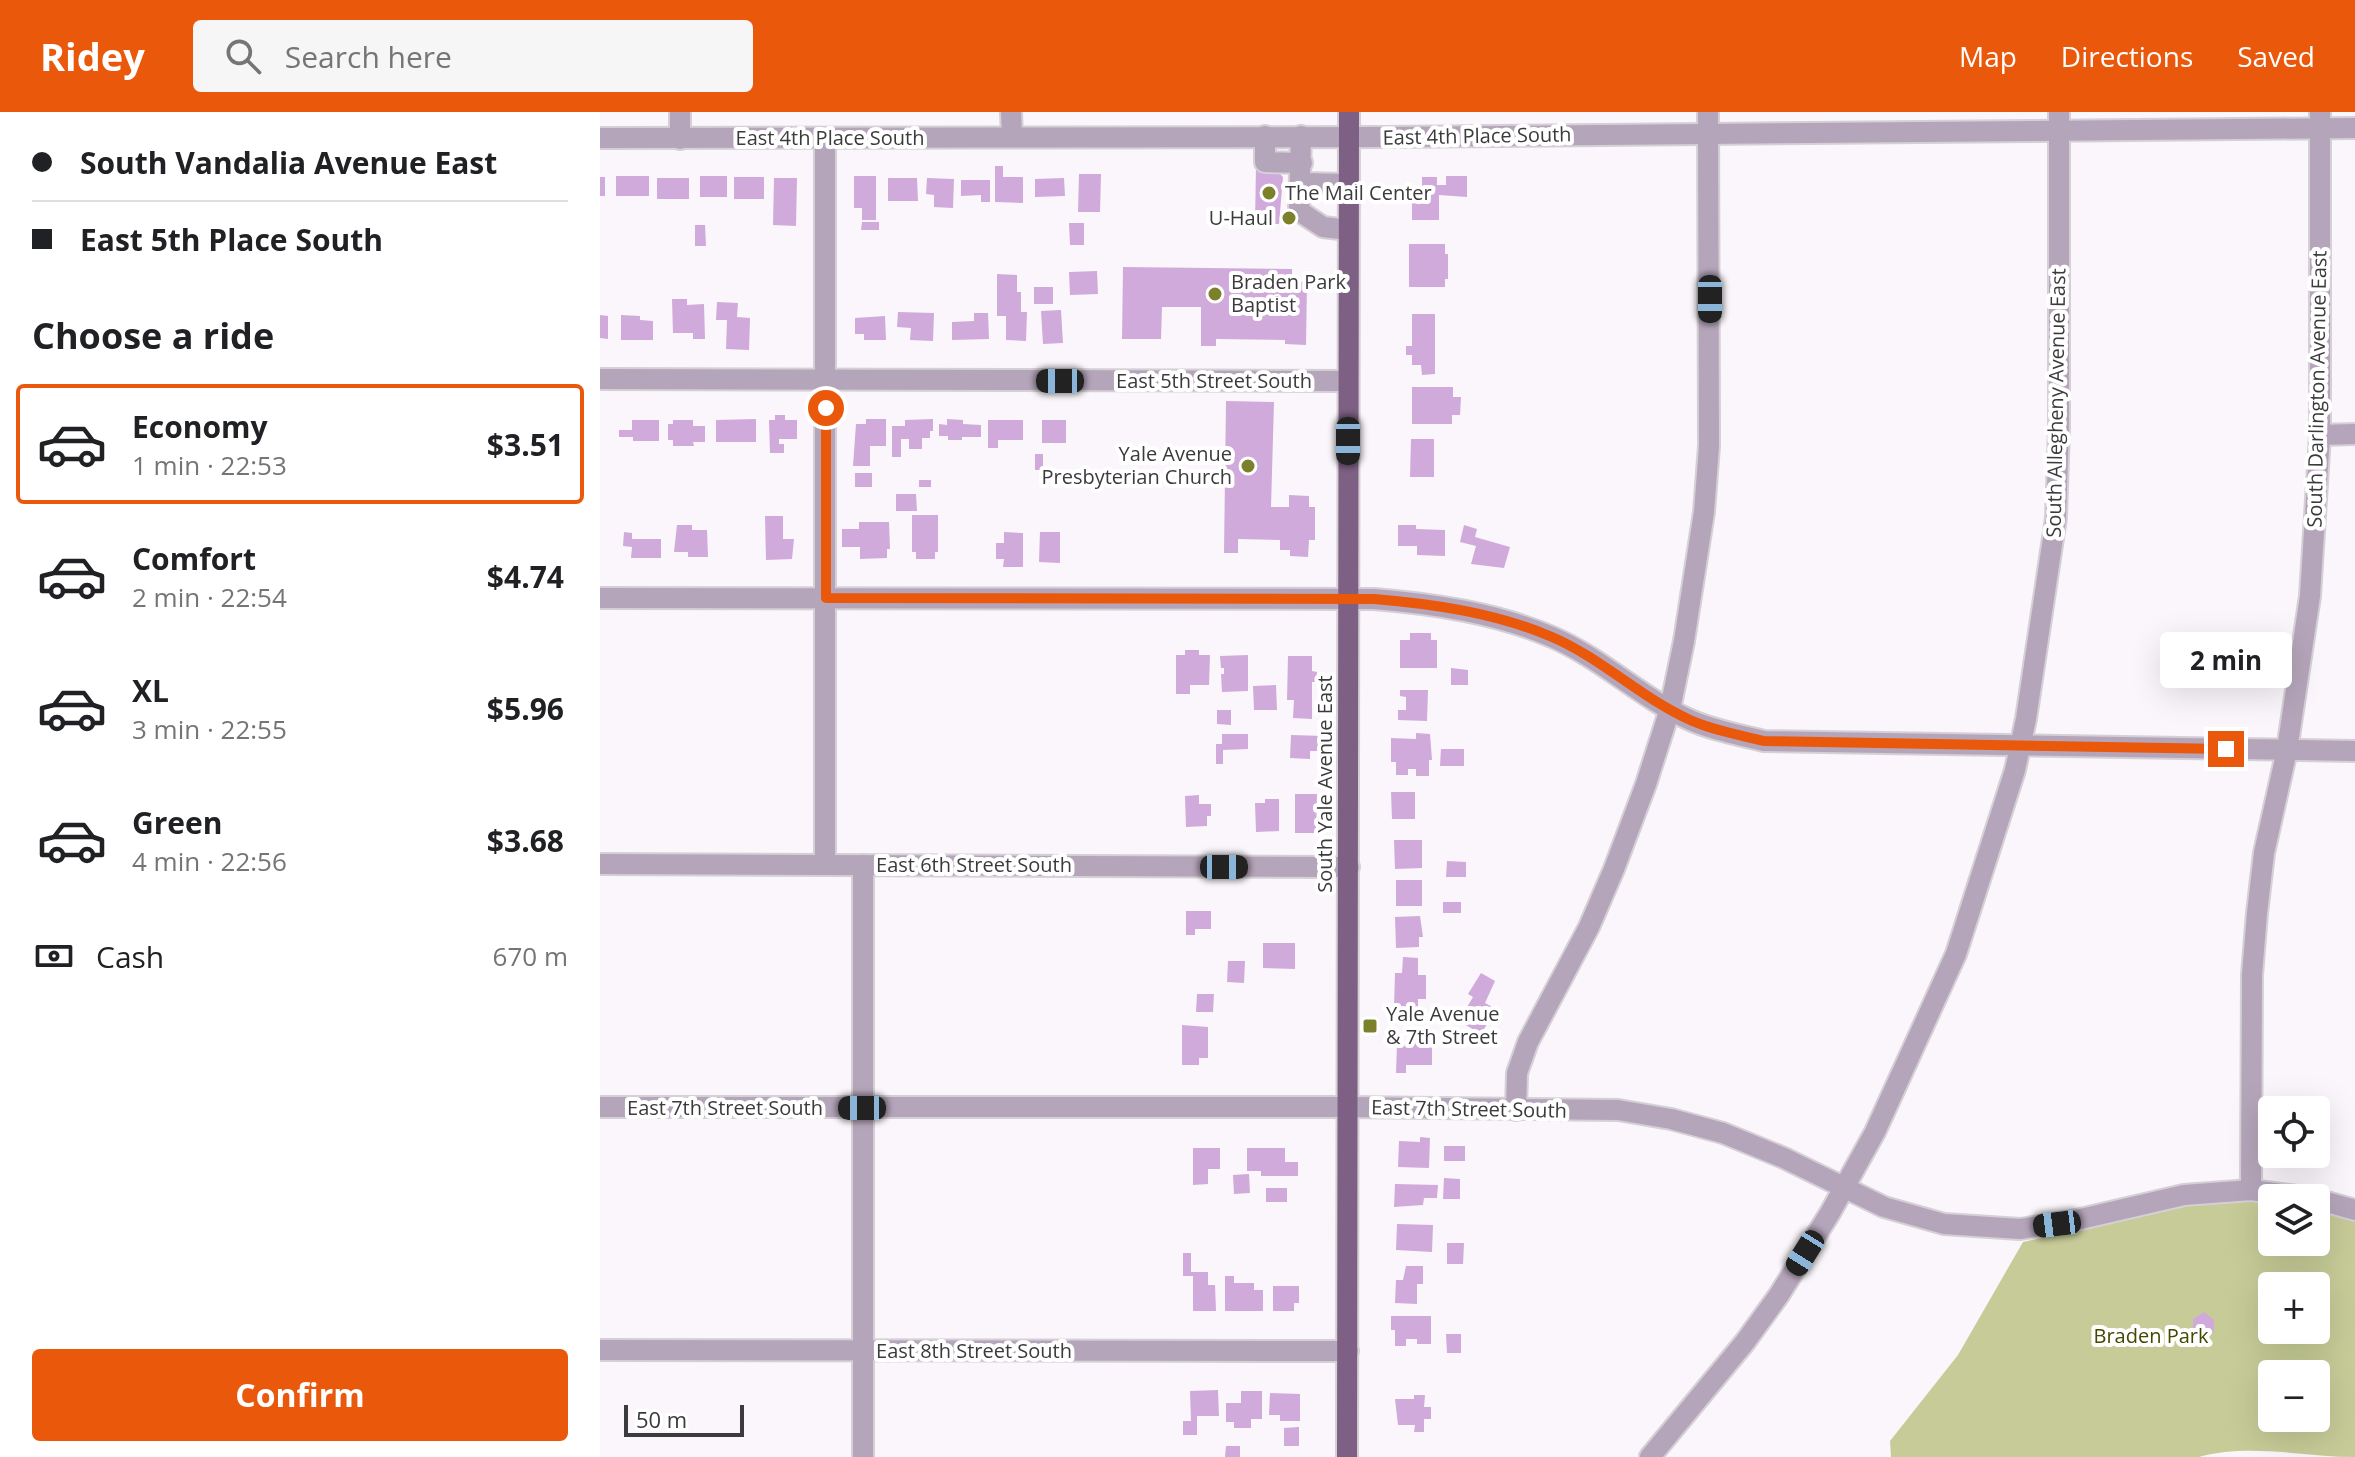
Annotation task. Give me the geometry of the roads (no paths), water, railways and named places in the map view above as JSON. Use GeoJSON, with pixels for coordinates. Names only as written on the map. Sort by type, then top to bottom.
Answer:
{"type":"FeatureCollection","features":[{"type":"Feature","properties":{"kind":"main road","name":"South Yale Avenue East"},"geometry":{"type":"LineString","coordinates":[[1347,1457],[1349,112]]}},
{"type":"Feature","properties":{"kind":"street"},"geometry":{"type":"LineString","coordinates":[[680,112],[680,139]]}},
{"type":"Feature","properties":{"kind":"street"},"geometry":{"type":"LineString","coordinates":[[1011,112],[1012,137]]}},
{"type":"Feature","properties":{"kind":"street","name":"East 4th Place South"},"geometry":{"type":"LineString","coordinates":[[600,138],[1349,136],[1709,122],[2320,120],[2355,128]]}},
{"type":"Feature","properties":{"kind":"street","name":"South Darlington Avenue East"},"geometry":{"type":"LineString","coordinates":[[2251,1190],[2252,975],[2257,913],[2264,853],[2287,750],[2310,596],[2320,435],[2320,120]]}},
{"type":"Feature","properties":{"kind":"street","name":"South Allegheny Avenue East"},"geometry":{"type":"LineString","coordinates":[[1650,1457],[1762,1319],[1844,1188],[1875,1132],[1956,954],[2021,746],[2056,518],[2060,121]]}},
{"type":"Feature","properties":{"kind":"street"},"geometry":{"type":"LineString","coordinates":[[1516,1110],[1517,1073],[1528,1042],[1589,927],[1614,869],[1670,709],[1696,573],[1707,474],[1710,383],[1709,122]]}},
{"type":"Feature","properties":{"kind":"street"},"geometry":{"type":"LineString","coordinates":[[1265,136],[1265,162],[1348,184]]}},
{"type":"Feature","properties":{"kind":"street"},"geometry":{"type":"LineString","coordinates":[[1301,136],[1299,211],[1323,227],[1348,230]]}},
{"type":"Feature","properties":{"kind":"street"},"geometry":{"type":"LineString","coordinates":[[825,138],[825,865]]}},
{"type":"Feature","properties":{"kind":"street","name":"East 5th Street South"},"geometry":{"type":"LineString","coordinates":[[600,379],[1348,381]]}},
{"type":"Feature","properties":{"kind":"street"},"geometry":{"type":"LineString","coordinates":[[2320,435],[2355,434]]}},
{"type":"Feature","properties":{"kind":"street"},"geometry":{"type":"LineString","coordinates":[[600,598],[1349,599],[1425,603],[1502,619],[1553,638],[1590,657],[1690,721],[1764,741],[2355,751]]}},
{"type":"Feature","properties":{"kind":"street","name":"East 6th Street South"},"geometry":{"type":"LineString","coordinates":[[600,864],[1349,867]]}},
{"type":"Feature","properties":{"kind":"street"},"geometry":{"type":"LineString","coordinates":[[863,865],[863,1457]]}},
{"type":"Feature","properties":{"kind":"street","name":"East 7th Street South"},"geometry":{"type":"LineString","coordinates":[[600,1107],[1618,1110],[1723,1133],[1784,1158],[1884,1207],[1944,1224],[2020,1229],[2072,1221],[2184,1195],[2258,1191]]}},
{"type":"Feature","properties":{"kind":"street","name":"East 7th Street South"},"geometry":{"type":"LineString","coordinates":[[2330,1203],[2355,1210]]}},
{"type":"Feature","properties":{"kind":"street","name":"East 8th Street South"},"geometry":{"type":"LineString","coordinates":[[600,1350],[1348,1351]]}},
{"type":"Feature","properties":{"kind":"place","name":"The Mail Center"},"geometry":{"type":"Point","coordinates":[1269,193]}},
{"type":"Feature","properties":{"kind":"place","name":"U-Haul"},"geometry":{"type":"Point","coordinates":[1289,218]}},
{"type":"Feature","properties":{"kind":"place","name":"Braden Park Baptist"},"geometry":{"type":"Point","coordinates":[1215,294]}},
{"type":"Feature","properties":{"kind":"place","name":"Yale Avenue Presbyterian Church"},"geometry":{"type":"Point","coordinates":[1248,466]}},
{"type":"Feature","properties":{"kind":"place","name":"Yale Avenue & 7th Street"},"geometry":{"type":"Point","coordinates":[1370,1026]}},
{"type":"Feature","properties":{"kind":"park label","name":"Braden Park"},"geometry":{"type":"Point","coordinates":[2151,1336]}}]}
